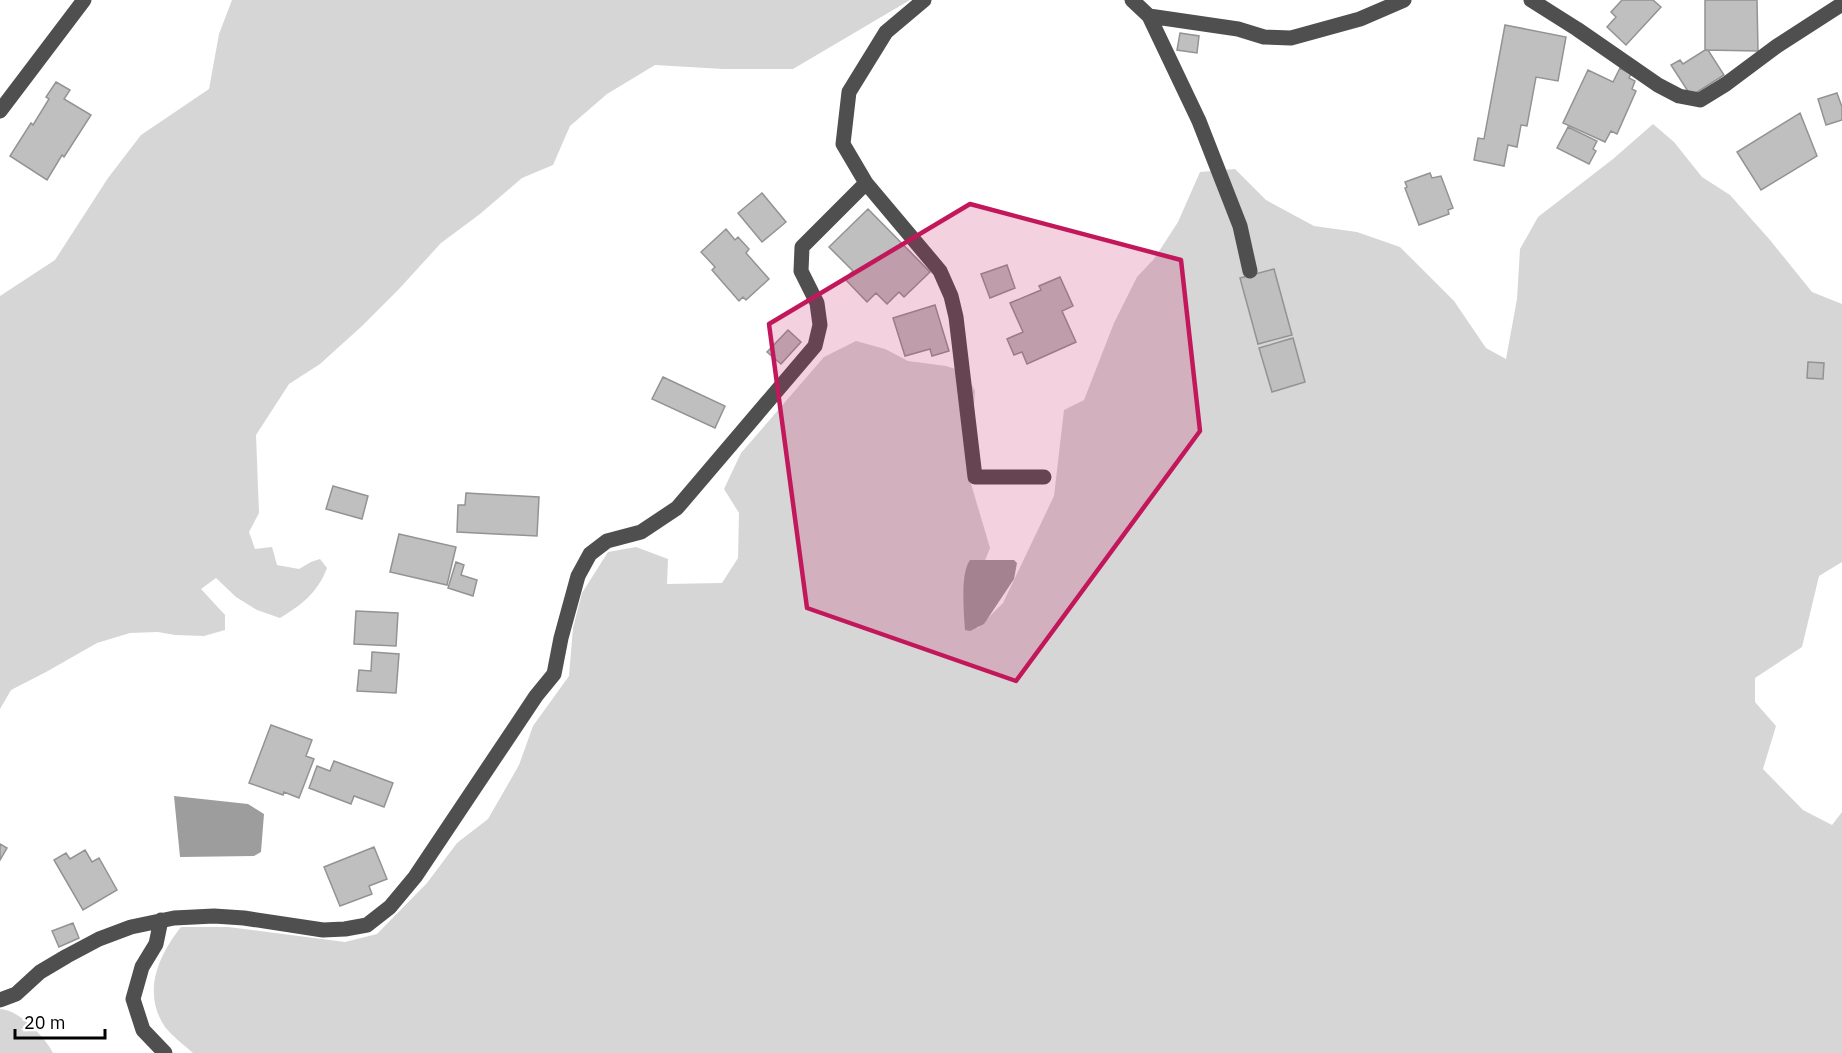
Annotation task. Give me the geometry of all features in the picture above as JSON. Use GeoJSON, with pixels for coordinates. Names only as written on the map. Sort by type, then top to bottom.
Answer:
{"type":"FeatureCollection","features":[{"type":"Feature","properties":{"kind":"street"},"geometry":{"type":"LineString","coordinates":[[0,111],[84,0]]}},
{"type":"Feature","properties":{"kind":"street"},"geometry":{"type":"LineString","coordinates":[[924,0],[886,32],[849,92],[843,144],[866,183],[940,271],[951,296],[956,317],[975,477],[1044,477]]}},
{"type":"Feature","properties":{"kind":"street"},"geometry":{"type":"LineString","coordinates":[[1132,0],[1149,16],[1199,121],[1240,226],[1250,271]]}},
{"type":"Feature","properties":{"kind":"street"},"geometry":{"type":"LineString","coordinates":[[1149,16],[1227,27],[1264,37],[1291,39],[1360,19],[1404,0]]}},
{"type":"Feature","properties":{"kind":"street"},"geometry":{"type":"LineString","coordinates":[[1531,0],[1577,28],[1658,85],[1679,96],[1700,100],[1842,4]]}},
{"type":"Feature","properties":{"kind":"street"},"geometry":{"type":"LineString","coordinates":[[0,1000],[16,994],[40,972],[99,939],[131,927],[174,918],[214,916],[244,918],[323,930],[345,929],[367,924],[390,907],[415,877],[536,696],[554,674],[578,576],[590,554],[607,541],[641,532],[677,508],[815,346],[820,325],[817,303],[801,271],[802,247],[866,183]]}},
{"type":"Feature","properties":{"kind":"street"},"geometry":{"type":"LineString","coordinates":[[161,920],[156,944],[142,967],[133,999],[143,1030],[165,1053]]}},
{"type":"Feature","properties":{"kind":"highlighted area"},"geometry":{"type":"Polygon","coordinates":[[[970,204],[1181,260],[1200,431],[1016,681],[807,608],[769,324],[970,204]]]}},
{"type":"Feature","properties":{"kind":"shaded area"},"geometry":{"type":"Polygon","coordinates":[[[232,0],[910,0],[793,69],[723,69],[655,65],[607,94],[570,126],[553,165],[522,178],[441,243],[362,326],[320,364],[289,384],[256,435],[259,513],[249,532],[255,549],[272,547],[277,565],[299,569],[320,559],[327,568],[319,584],[308,597],[280,618],[257,610],[236,597],[216,578],[201,589],[225,615],[225,630],[204,636],[158,632],[130,633],[97,643],[11,690],[0,709],[0,296],[55,260],[108,178],[141,135],[209,89],[219,34],[232,0]]]}},
{"type":"Feature","properties":{"kind":"shaded area"},"geometry":{"type":"Polygon","coordinates":[[[1653,124],[1674,142],[1702,177],[1730,195],[1812,292],[1842,304],[1842,562],[1819,576],[1802,647],[1755,678],[1755,702],[1776,726],[1763,769],[1803,810],[1832,825],[1842,812],[1842,1053],[193,1053],[165,1027],[158,1014],[155,1001],[156,975],[166,950],[181,927],[228,927],[345,942],[377,934],[427,883],[457,843],[488,819],[519,765],[533,726],[569,676],[573,628],[582,593],[608,552],[636,547],[668,559],[667,584],[722,583],[738,558],[739,513],[724,489],[741,453],[824,357],[856,341],[885,349],[908,361],[946,366],[965,372],[975,391],[969,477],[990,548],[982,568],[965,577],[971,593],[966,626],[978,628],[1003,603],[1054,496],[1064,410],[1084,400],[1114,323],[1137,277],[1154,259],[1178,222],[1200,172],[1235,169],[1266,200],[1314,226],[1357,232],[1400,247],[1454,301],[1486,348],[1506,359],[1517,299],[1520,249],[1538,217],[1613,159],[1653,124]]]}},
{"type":"Feature","properties":{"kind":"shaded area"},"geometry":{"type":"Polygon","coordinates":[[[970,560],[1014,560],[1017,563],[1014,579],[984,624],[970,631],[965,630],[963,594],[965,574],[970,560]]]}},
{"type":"Feature","properties":{"kind":"shaded area"},"geometry":{"type":"Polygon","coordinates":[[[174,796],[248,804],[264,814],[261,852],[254,856],[180,857],[174,796]]]}},
{"type":"Feature","properties":{"kind":"shaded area"},"geometry":{"type":"Polygon","coordinates":[[[0,1009],[15,1014],[31,1025],[53,1053],[0,1053],[0,1009]]]}},
{"type":"Feature","properties":{"kind":"building"},"geometry":{"type":"Polygon","coordinates":[[[1622,0],[1653,0],[1661,7],[1626,45],[1607,27],[1616,17],[1611,12],[1622,0]]]}},
{"type":"Feature","properties":{"kind":"building"},"geometry":{"type":"Polygon","coordinates":[[[1705,0],[1757,0],[1758,51],[1705,50],[1705,0]]]}},
{"type":"Feature","properties":{"kind":"building"},"geometry":{"type":"Polygon","coordinates":[[[1505,25],[1566,37],[1558,81],[1536,77],[1527,126],[1521,125],[1517,147],[1508,145],[1504,166],[1474,160],[1478,138],[1484,139],[1505,25]]]}},
{"type":"Feature","properties":{"kind":"building"},"geometry":{"type":"Polygon","coordinates":[[[1180,33],[1199,36],[1197,53],[1177,50],[1180,33]]]}},
{"type":"Feature","properties":{"kind":"building"},"geometry":{"type":"Polygon","coordinates":[[[1708,50],[1724,75],[1691,96],[1671,65],[1680,60],[1683,64],[1708,50]]]}},
{"type":"Feature","properties":{"kind":"building"},"geometry":{"type":"Polygon","coordinates":[[[1620,68],[1631,74],[1629,78],[1635,81],[1632,89],[1636,91],[1617,134],[1611,131],[1605,142],[1563,123],[1588,70],[1613,82],[1620,68]]]}},
{"type":"Feature","properties":{"kind":"building"},"geometry":{"type":"Polygon","coordinates":[[[56,82],[70,90],[64,99],[91,115],[47,180],[10,156],[31,123],[33,125],[49,99],[46,97],[56,82]]]}},
{"type":"Feature","properties":{"kind":"building"},"geometry":{"type":"Polygon","coordinates":[[[1837,93],[1842,107],[1842,120],[1826,125],[1818,99],[1837,93]]]}},
{"type":"Feature","properties":{"kind":"building"},"geometry":{"type":"Polygon","coordinates":[[[1800,113],[1817,156],[1761,190],[1737,152],[1800,113]]]}},
{"type":"Feature","properties":{"kind":"building"},"geometry":{"type":"Polygon","coordinates":[[[1568,127],[1597,141],[1593,149],[1596,151],[1589,164],[1557,148],[1568,127]]]}},
{"type":"Feature","properties":{"kind":"building"},"geometry":{"type":"Polygon","coordinates":[[[1430,173],[1432,178],[1441,176],[1453,208],[1448,210],[1449,214],[1419,225],[1405,188],[1407,187],[1405,182],[1430,173]]]}},
{"type":"Feature","properties":{"kind":"building"},"geometry":{"type":"Polygon","coordinates":[[[762,193],[786,222],[762,242],[738,213],[762,193]]]}},
{"type":"Feature","properties":{"kind":"building"},"geometry":{"type":"Polygon","coordinates":[[[868,209],[930,272],[904,297],[899,292],[887,304],[876,293],[867,302],[845,279],[853,271],[829,247],[868,209]]]}},
{"type":"Feature","properties":{"kind":"building"},"geometry":{"type":"Polygon","coordinates":[[[726,229],[735,240],[738,237],[749,249],[746,253],[769,279],[746,300],[743,297],[739,301],[712,270],[715,267],[701,252],[726,229]]]}},
{"type":"Feature","properties":{"kind":"building"},"geometry":{"type":"Polygon","coordinates":[[[1007,265],[1015,288],[990,298],[981,274],[1007,265]]]}},
{"type":"Feature","properties":{"kind":"building"},"geometry":{"type":"Polygon","coordinates":[[[1274,269],[1292,335],[1258,344],[1240,278],[1274,269]]]}},
{"type":"Feature","properties":{"kind":"building"},"geometry":{"type":"Polygon","coordinates":[[[1060,277],[1073,306],[1062,311],[1076,342],[1027,364],[1022,352],[1014,355],[1007,339],[1023,332],[1010,303],[1041,290],[1039,286],[1060,277]]]}},
{"type":"Feature","properties":{"kind":"building"},"geometry":{"type":"Polygon","coordinates":[[[935,305],[949,351],[932,356],[930,349],[905,356],[893,318],[935,305]]]}},
{"type":"Feature","properties":{"kind":"building"},"geometry":{"type":"Polygon","coordinates":[[[788,330],[801,342],[781,364],[767,352],[788,330]]]}},
{"type":"Feature","properties":{"kind":"building"},"geometry":{"type":"Polygon","coordinates":[[[1293,338],[1305,382],[1272,392],[1259,348],[1293,338]]]}},
{"type":"Feature","properties":{"kind":"building"},"geometry":{"type":"Polygon","coordinates":[[[1808,362],[1824,363],[1823,379],[1807,378],[1808,362]]]}},
{"type":"Feature","properties":{"kind":"building"},"geometry":{"type":"Polygon","coordinates":[[[663,377],[725,406],[715,428],[652,399],[663,377]]]}},
{"type":"Feature","properties":{"kind":"building"},"geometry":{"type":"Polygon","coordinates":[[[333,486],[368,496],[362,519],[326,509],[333,486]]]}},
{"type":"Feature","properties":{"kind":"building"},"geometry":{"type":"Polygon","coordinates":[[[466,493],[539,497],[537,536],[457,532],[458,505],[465,505],[466,493]]]}},
{"type":"Feature","properties":{"kind":"building"},"geometry":{"type":"Polygon","coordinates":[[[399,534],[456,547],[447,585],[390,572],[399,534]]]}},
{"type":"Feature","properties":{"kind":"building"},"geometry":{"type":"Polygon","coordinates":[[[456,562],[464,565],[461,575],[477,580],[473,596],[448,588],[456,562]]]}},
{"type":"Feature","properties":{"kind":"building"},"geometry":{"type":"Polygon","coordinates":[[[356,611],[398,613],[396,646],[354,644],[356,611]]]}},
{"type":"Feature","properties":{"kind":"building"},"geometry":{"type":"Polygon","coordinates":[[[372,652],[399,654],[396,693],[357,691],[359,670],[371,671],[372,652]]]}},
{"type":"Feature","properties":{"kind":"building"},"geometry":{"type":"Polygon","coordinates":[[[271,725],[312,740],[306,756],[314,759],[299,798],[249,783],[271,725]]]}},
{"type":"Feature","properties":{"kind":"building"},"geometry":{"type":"Polygon","coordinates":[[[334,761],[393,783],[384,807],[354,796],[351,804],[309,788],[317,766],[330,771],[334,761]]]}},
{"type":"Feature","properties":{"kind":"building"},"geometry":{"type":"Polygon","coordinates":[[[0,844],[7,848],[0,860],[0,844]]]}},
{"type":"Feature","properties":{"kind":"building"},"geometry":{"type":"Polygon","coordinates":[[[374,847],[387,879],[369,886],[372,894],[340,906],[324,867],[374,847]]]}},
{"type":"Feature","properties":{"kind":"building"},"geometry":{"type":"Polygon","coordinates":[[[85,850],[92,862],[99,858],[117,890],[83,910],[54,860],[66,853],[70,859],[85,850]]]}},
{"type":"Feature","properties":{"kind":"building"},"geometry":{"type":"Polygon","coordinates":[[[73,923],[79,938],[59,947],[52,931],[73,923]]]}}]}
